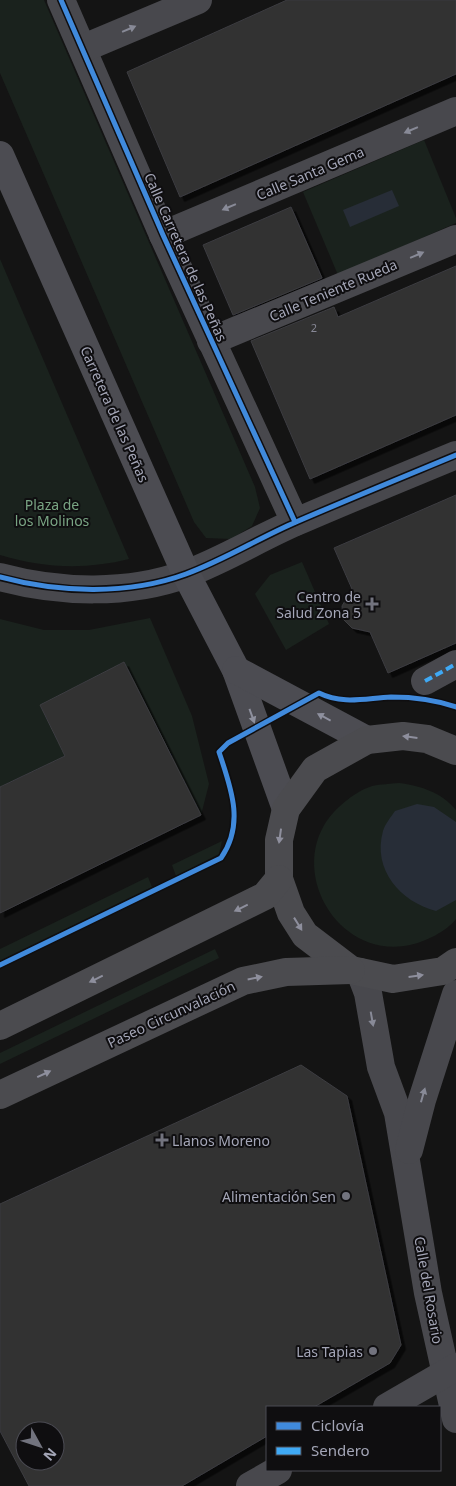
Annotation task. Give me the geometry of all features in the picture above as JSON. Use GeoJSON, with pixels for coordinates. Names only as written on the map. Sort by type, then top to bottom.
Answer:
{"type":"FeatureCollection","features":[{"type":"Feature","properties":{"kind":"main road","name":"Carretera de las Peñas"},"geometry":{"type":"LineString","coordinates":[[0,155],[186,574],[236,670],[286,809]]}},
{"type":"Feature","properties":{"kind":"main road"},"geometry":{"type":"LineString","coordinates":[[236,670],[367,740]]}},
{"type":"Feature","properties":{"kind":"main road"},"geometry":{"type":"LineString","coordinates":[[456,752],[427,739],[403,736],[367,740],[315,769],[286,809],[279,840],[279,879],[291,913],[305,935],[356,971],[392,980],[443,971],[456,962]]}},
{"type":"Feature","properties":{"kind":"main road"},"geometry":{"type":"LineString","coordinates":[[0,1026],[265,896],[279,879]]}},
{"type":"Feature","properties":{"kind":"main road","name":"Paseo Circunvalación"},"geometry":{"type":"LineString","coordinates":[[0,1095],[242,980],[286,972],[356,971]]}},
{"type":"Feature","properties":{"kind":"street","name":"Calle Carretera de las Peñas"},"geometry":{"type":"LineString","coordinates":[[61,0],[84,48],[210,341],[295,522]]}},
{"type":"Feature","properties":{"kind":"street"},"geometry":{"type":"LineString","coordinates":[[84,48],[198,0]]}},
{"type":"Feature","properties":{"kind":"street","name":"Calle Santa Gema"},"geometry":{"type":"LineString","coordinates":[[163,235],[456,110]]}},
{"type":"Feature","properties":{"kind":"street","name":"Calle Teniente Rueda"},"geometry":{"type":"LineString","coordinates":[[210,341],[456,239]]}},
{"type":"Feature","properties":{"kind":"street"},"geometry":{"type":"LineString","coordinates":[[0,577],[63,587],[112,589],[143,585],[186,574],[295,522],[456,455]]}},
{"type":"Feature","properties":{"kind":"street"},"geometry":{"type":"LineString","coordinates":[[425,681],[456,664]]}},
{"type":"Feature","properties":{"kind":"street","name":"Calle del Rosario"},"geometry":{"type":"LineString","coordinates":[[356,971],[368,993],[380,1067],[398,1113],[408,1159],[428,1293],[451,1370],[456,1419]]}},
{"type":"Feature","properties":{"kind":"street","name":"Calle del Rosario"},"geometry":{"type":"LineString","coordinates":[[408,1159],[422,1100],[456,994]]}},
{"type":"Feature","properties":{"kind":"street"},"geometry":{"type":"LineString","coordinates":[[389,1406],[451,1370]]}},
{"type":"Feature","properties":{"kind":"street"},"geometry":{"type":"LineString","coordinates":[[250,1486],[276,1471]]}},
{"type":"Feature","properties":{"kind":"green space"},"geometry":{"type":"Polygon","coordinates":[[[0,0],[44,0],[255,487],[260,508],[252,526],[231,539],[206,538],[194,522],[0,73],[0,0]]]}},
{"type":"Feature","properties":{"kind":"green space"},"geometry":{"type":"Polygon","coordinates":[[[424,140],[456,218],[456,223],[338,275],[303,192],[424,140]]]}},
{"type":"Feature","properties":{"kind":"green space","name":"Plaza de los Molinos"},"geometry":{"type":"Polygon","coordinates":[[[0,259],[129,559],[97,565],[64,566],[32,563],[0,555],[0,259]]]}},
{"type":"Feature","properties":{"kind":"green space"},"geometry":{"type":"Polygon","coordinates":[[[302,562],[329,624],[286,650],[255,594],[270,575],[302,562]]]}},
{"type":"Feature","properties":{"kind":"green space"},"geometry":{"type":"Polygon","coordinates":[[[150,618],[192,716],[209,784],[201,815],[124,662],[40,705],[65,756],[0,787],[0,619],[44,630],[89,630],[150,618]]]}},
{"type":"Feature","properties":{"kind":"green space"},"geometry":{"type":"Polygon","coordinates":[[[399,783],[415,786],[437,794],[456,810],[456,919],[441,932],[422,941],[410,945],[382,946],[358,937],[338,922],[324,901],[315,877],[315,852],[323,828],[340,806],[359,792],[372,786],[399,783]]]}},
{"type":"Feature","properties":{"kind":"green space"},"geometry":{"type":"Polygon","coordinates":[[[222,841],[219,854],[176,876],[172,865],[222,841]]]}},
{"type":"Feature","properties":{"kind":"green space"},"geometry":{"type":"Polygon","coordinates":[[[148,877],[152,887],[0,961],[0,949],[148,877]]]}},
{"type":"Feature","properties":{"kind":"green space"},"geometry":{"type":"Polygon","coordinates":[[[215,949],[219,958],[0,1064],[0,1053],[215,949]]]}},
{"type":"Feature","properties":{"kind":"shaded area"},"geometry":{"type":"Polygon","coordinates":[[[392,190],[399,206],[350,227],[343,210],[392,190]]]}},
{"type":"Feature","properties":{"kind":"shaded area"},"geometry":{"type":"Polygon","coordinates":[[[417,804],[434,807],[456,822],[456,900],[436,911],[423,907],[401,892],[392,882],[382,859],[383,831],[388,821],[395,811],[417,804]]]}},
{"type":"Feature","properties":{"kind":"building"},"geometry":{"type":"Polygon","coordinates":[[[287,0],[456,0],[456,74],[180,197],[127,72],[287,0]]]}},
{"type":"Feature","properties":{"kind":"building"},"geometry":{"type":"Polygon","coordinates":[[[291,207],[322,278],[233,315],[203,245],[291,207]]]}},
{"type":"Feature","properties":{"kind":"building"},"geometry":{"type":"Polygon","coordinates":[[[456,266],[456,415],[310,479],[251,341],[334,307],[338,317],[456,266]]]}},
{"type":"Feature","properties":{"kind":"building"},"geometry":{"type":"Polygon","coordinates":[[[456,495],[456,643],[388,673],[370,632],[352,628],[343,619],[342,606],[352,589],[334,548],[456,495]]]}},
{"type":"Feature","properties":{"kind":"building"},"geometry":{"type":"Polygon","coordinates":[[[124,662],[201,815],[0,913],[0,787],[65,756],[40,705],[124,662]]]}},
{"type":"Feature","properties":{"kind":"building"},"geometry":{"type":"Polygon","coordinates":[[[301,1065],[347,1096],[401,1345],[390,1363],[316,1406],[266,1406],[266,1437],[182,1486],[29,1486],[21,1471],[65,1471],[65,1421],[15,1421],[15,1459],[0,1431],[0,1204],[301,1065]]]}},
{"type":"Feature","properties":{"kind":"marked path"},"geometry":{"type":"LineString","coordinates":[[425,681],[456,664]]}},
{"type":"Feature","properties":{"kind":"cycle path"},"geometry":{"type":"LineString","coordinates":[[61,0],[163,235],[295,522]]}},
{"type":"Feature","properties":{"kind":"cycle path"},"geometry":{"type":"LineString","coordinates":[[0,577],[70,589],[118,588],[164,581],[228,556],[296,522],[456,455]]}},
{"type":"Feature","properties":{"kind":"cycle path"},"geometry":{"type":"LineString","coordinates":[[0,965],[221,858],[233,832],[234,819],[231,792],[219,752],[228,743],[319,693],[328,697],[346,700],[391,697],[416,698],[456,707]]}},
{"type":"Feature","properties":{"kind":"place","name":"Centro de Salud Zona 5"},"geometry":{"type":"Point","coordinates":[372,604]}},
{"type":"Feature","properties":{"kind":"place","name":"Llanos Moreno"},"geometry":{"type":"Point","coordinates":[162,1140]}},
{"type":"Feature","properties":{"kind":"place","name":"Alimentación Sen"},"geometry":{"type":"Point","coordinates":[346,1196]}},
{"type":"Feature","properties":{"kind":"place","name":"Las Tapias"},"geometry":{"type":"Point","coordinates":[373,1351]}}]}
